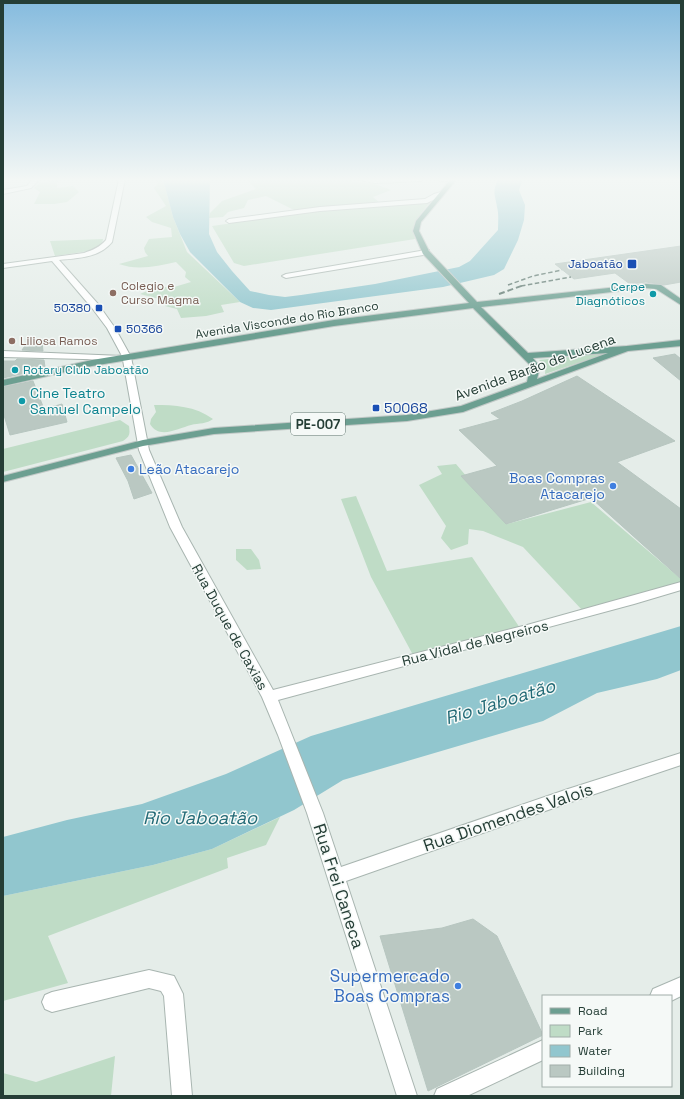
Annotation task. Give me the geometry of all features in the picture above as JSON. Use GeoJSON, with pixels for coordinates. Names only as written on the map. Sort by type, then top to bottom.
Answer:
{"type":"FeatureCollection","features":[{"type":"Feature","properties":{"kind":"main road"},"geometry":{"type":"LineString","coordinates":[[416,230],[426,252],[457,287],[528,356],[535,367],[532,383]]}},
{"type":"Feature","properties":{"kind":"main road","name":"Avenida Visconde do Rio Branco"},"geometry":{"type":"LineString","coordinates":[[3,383],[92,363],[334,323],[474,305],[646,286],[658,287],[681,303]]}},
{"type":"Feature","properties":{"kind":"main road","name":"Avenida Barão de Lucena"},"geometry":{"type":"LineString","coordinates":[[528,356],[681,343]]}},
{"type":"Feature","properties":{"kind":"main road","name":"Avenida Barão de Lucena"},"geometry":{"type":"LineString","coordinates":[[3,479],[143,442],[227,430],[361,422],[436,414],[478,404],[627,348]]}},
{"type":"Feature","properties":{"kind":"street"},"geometry":{"type":"LineString","coordinates":[[3,266],[92,253],[98,251],[106,245],[109,240],[111,230]]}},
{"type":"Feature","properties":{"kind":"street"},"geometry":{"type":"LineString","coordinates":[[286,276],[426,252]]}},
{"type":"Feature","properties":{"kind":"street"},"geometry":{"type":"LineString","coordinates":[[54,259],[95,306],[111,328],[123,358],[143,442]]}},
{"type":"Feature","properties":{"kind":"street"},"geometry":{"type":"LineString","coordinates":[[3,354],[123,358]]}},
{"type":"Feature","properties":{"kind":"street","name":"Rua Duque de Caxias"},"geometry":{"type":"LineString","coordinates":[[143,442],[176,527],[269,698],[315,813]]}},
{"type":"Feature","properties":{"kind":"street","name":"Rua Vidal de Negreiros"},"geometry":{"type":"LineString","coordinates":[[269,698],[602,610],[681,586]]}},
{"type":"Feature","properties":{"kind":"street","name":"Rua Diomendes Valois"},"geometry":{"type":"LineString","coordinates":[[335,877],[568,796],[681,759]]}},
{"type":"Feature","properties":{"kind":"street","name":"Rua Frei Caneca"},"geometry":{"type":"LineString","coordinates":[[315,813],[407,1096]]}},
{"type":"Feature","properties":{"kind":"street"},"geometry":{"type":"LineString","coordinates":[[52,1002],[149,979],[167,983],[173,994],[182,1096]]}},
{"type":"Feature","properties":{"kind":"street"},"geometry":{"type":"LineString","coordinates":[[662,995],[681,986]]}},
{"type":"Feature","properties":{"kind":"street"},"geometry":{"type":"LineString","coordinates":[[444,1096],[542,1050]]}},
{"type":"Feature","properties":{"kind":"green space"},"geometry":{"type":"Polygon","coordinates":[[[171,230],[178,230],[187,252],[240,302],[221,305],[224,312],[206,316],[181,318],[177,309],[165,306],[167,301],[140,294],[157,287],[174,287],[191,282],[185,277],[186,272],[176,262],[140,267],[119,264],[148,256],[144,248],[149,239],[172,237],[171,230]]]}},
{"type":"Feature","properties":{"kind":"green space"},"geometry":{"type":"Polygon","coordinates":[[[215,230],[414,230],[415,239],[244,266],[234,263],[215,230]]]}},
{"type":"Feature","properties":{"kind":"green space"},"geometry":{"type":"Polygon","coordinates":[[[103,239],[102,245],[89,251],[55,256],[50,241],[103,239]]]}},
{"type":"Feature","properties":{"kind":"green space"},"geometry":{"type":"Polygon","coordinates":[[[608,353],[545,374],[544,366],[539,360],[608,353]]]}},
{"type":"Feature","properties":{"kind":"green space"},"geometry":{"type":"Polygon","coordinates":[[[154,405],[185,407],[199,411],[213,419],[206,423],[191,425],[169,432],[159,431],[154,429],[150,424],[151,419],[156,412],[154,405]]]}},
{"type":"Feature","properties":{"kind":"green space"},"geometry":{"type":"Polygon","coordinates":[[[120,420],[129,426],[129,435],[123,441],[3,472],[3,449],[120,420]]]}},
{"type":"Feature","properties":{"kind":"green space"},"geometry":{"type":"Polygon","coordinates":[[[456,464],[507,524],[591,502],[681,579],[681,583],[583,611],[523,547],[483,531],[469,529],[468,544],[451,550],[441,538],[446,526],[419,485],[442,474],[437,466],[456,464]]]}},
{"type":"Feature","properties":{"kind":"green space"},"geometry":{"type":"Polygon","coordinates":[[[356,496],[387,571],[472,557],[520,628],[413,655],[371,577],[341,499],[356,496]]]}},
{"type":"Feature","properties":{"kind":"green space"},"geometry":{"type":"Polygon","coordinates":[[[236,549],[251,549],[259,560],[261,569],[247,570],[236,560],[236,549]]]}},
{"type":"Feature","properties":{"kind":"green space"},"geometry":{"type":"Polygon","coordinates":[[[280,817],[266,845],[227,858],[228,868],[48,936],[68,983],[3,1001],[3,896],[153,865],[212,849],[280,817]]]}},
{"type":"Feature","properties":{"kind":"green space"},"geometry":{"type":"Polygon","coordinates":[[[115,1056],[111,1096],[3,1096],[3,1073],[36,1082],[115,1056]]]}},
{"type":"Feature","properties":{"kind":"water"},"geometry":{"type":"Polygon","coordinates":[[[178,230],[209,230],[209,234],[217,252],[250,291],[285,297],[375,284],[459,267],[470,261],[498,230],[521,230],[518,240],[504,269],[494,275],[443,287],[271,310],[253,308],[240,302],[190,252],[178,230]]]}},
{"type":"Feature","properties":{"kind":"water","name":"Rio Jaboatão"},"geometry":{"type":"Polygon","coordinates":[[[681,626],[681,670],[657,679],[597,693],[543,721],[343,780],[294,810],[212,849],[153,865],[3,896],[3,837],[67,820],[142,804],[226,774],[311,736],[681,626]]]}},
{"type":"Feature","properties":{"kind":"building","name":"Jaboatão"},"geometry":{"type":"Polygon","coordinates":[[[681,246],[681,282],[664,285],[646,282],[630,284],[615,273],[574,279],[555,264],[681,246]]]}},
{"type":"Feature","properties":{"kind":"building"},"geometry":{"type":"Polygon","coordinates":[[[42,342],[43,351],[22,350],[27,343],[42,342]]]}},
{"type":"Feature","properties":{"kind":"building"},"geometry":{"type":"Polygon","coordinates":[[[675,354],[681,359],[681,381],[653,358],[675,354]]]}},
{"type":"Feature","properties":{"kind":"building","name":"Rotary Club Jaboatão"},"geometry":{"type":"Polygon","coordinates":[[[17,359],[44,360],[45,367],[3,378],[3,361],[15,361],[17,359]]]}},
{"type":"Feature","properties":{"kind":"building","name":"Boas Compras Atacarejo"},"geometry":{"type":"Polygon","coordinates":[[[577,376],[675,441],[617,462],[681,509],[681,579],[591,498],[506,524],[461,476],[497,466],[459,430],[500,419],[491,413],[522,401],[577,376]]]}},
{"type":"Feature","properties":{"kind":"building","name":"Cine Teatro Samuel Campelo"},"geometry":{"type":"Polygon","coordinates":[[[33,381],[44,409],[62,404],[67,422],[10,435],[3,412],[3,387],[33,381]]]}},
{"type":"Feature","properties":{"kind":"building","name":"Leão Atacarejo"},"geometry":{"type":"Polygon","coordinates":[[[131,455],[152,493],[134,499],[128,481],[116,458],[131,455]]]}},
{"type":"Feature","properties":{"kind":"building","name":"Supermercado Boas Compras"},"geometry":{"type":"Polygon","coordinates":[[[473,919],[497,936],[542,1035],[428,1091],[380,936],[442,928],[473,919]]]}},
{"type":"Feature","properties":{"kind":"railway"},"geometry":{"type":"LineString","coordinates":[[508,285],[533,276],[562,270]]}},
{"type":"Feature","properties":{"kind":"railway"},"geometry":{"type":"LineString","coordinates":[[521,286],[571,277]]}},
{"type":"Feature","properties":{"kind":"railway"},"geometry":{"type":"LineString","coordinates":[[499,294],[521,286]]}},
{"type":"Feature","properties":{"kind":"place","name":"Jaboatão"},"geometry":{"type":"Point","coordinates":[632,264]}},
{"type":"Feature","properties":{"kind":"place","name":"Colegio e Curso Magma"},"geometry":{"type":"Point","coordinates":[113,293]}},
{"type":"Feature","properties":{"kind":"place","name":"Cerpe Diagnóticos"},"geometry":{"type":"Point","coordinates":[653,294]}},
{"type":"Feature","properties":{"kind":"place","name":"50380"},"geometry":{"type":"Point","coordinates":[99,308]}},
{"type":"Feature","properties":{"kind":"place","name":"50366"},"geometry":{"type":"Point","coordinates":[118,329]}},
{"type":"Feature","properties":{"kind":"place","name":"Liliosa Ramos"},"geometry":{"type":"Point","coordinates":[12,341]}},
{"type":"Feature","properties":{"kind":"place","name":"Rotary Club Jaboatão"},"geometry":{"type":"Point","coordinates":[15,370]}},
{"type":"Feature","properties":{"kind":"place","name":"Cine Teatro Samuel Campelo"},"geometry":{"type":"Point","coordinates":[22,401]}},
{"type":"Feature","properties":{"kind":"place","name":"50068"},"geometry":{"type":"Point","coordinates":[376,408]}},
{"type":"Feature","properties":{"kind":"place","name":"Leão Atacarejo"},"geometry":{"type":"Point","coordinates":[131,469]}},
{"type":"Feature","properties":{"kind":"place","name":"Boas Compras Atacarejo"},"geometry":{"type":"Point","coordinates":[613,486]}},
{"type":"Feature","properties":{"kind":"place","name":"Supermercado Boas Compras"},"geometry":{"type":"Point","coordinates":[458,986]}}]}
